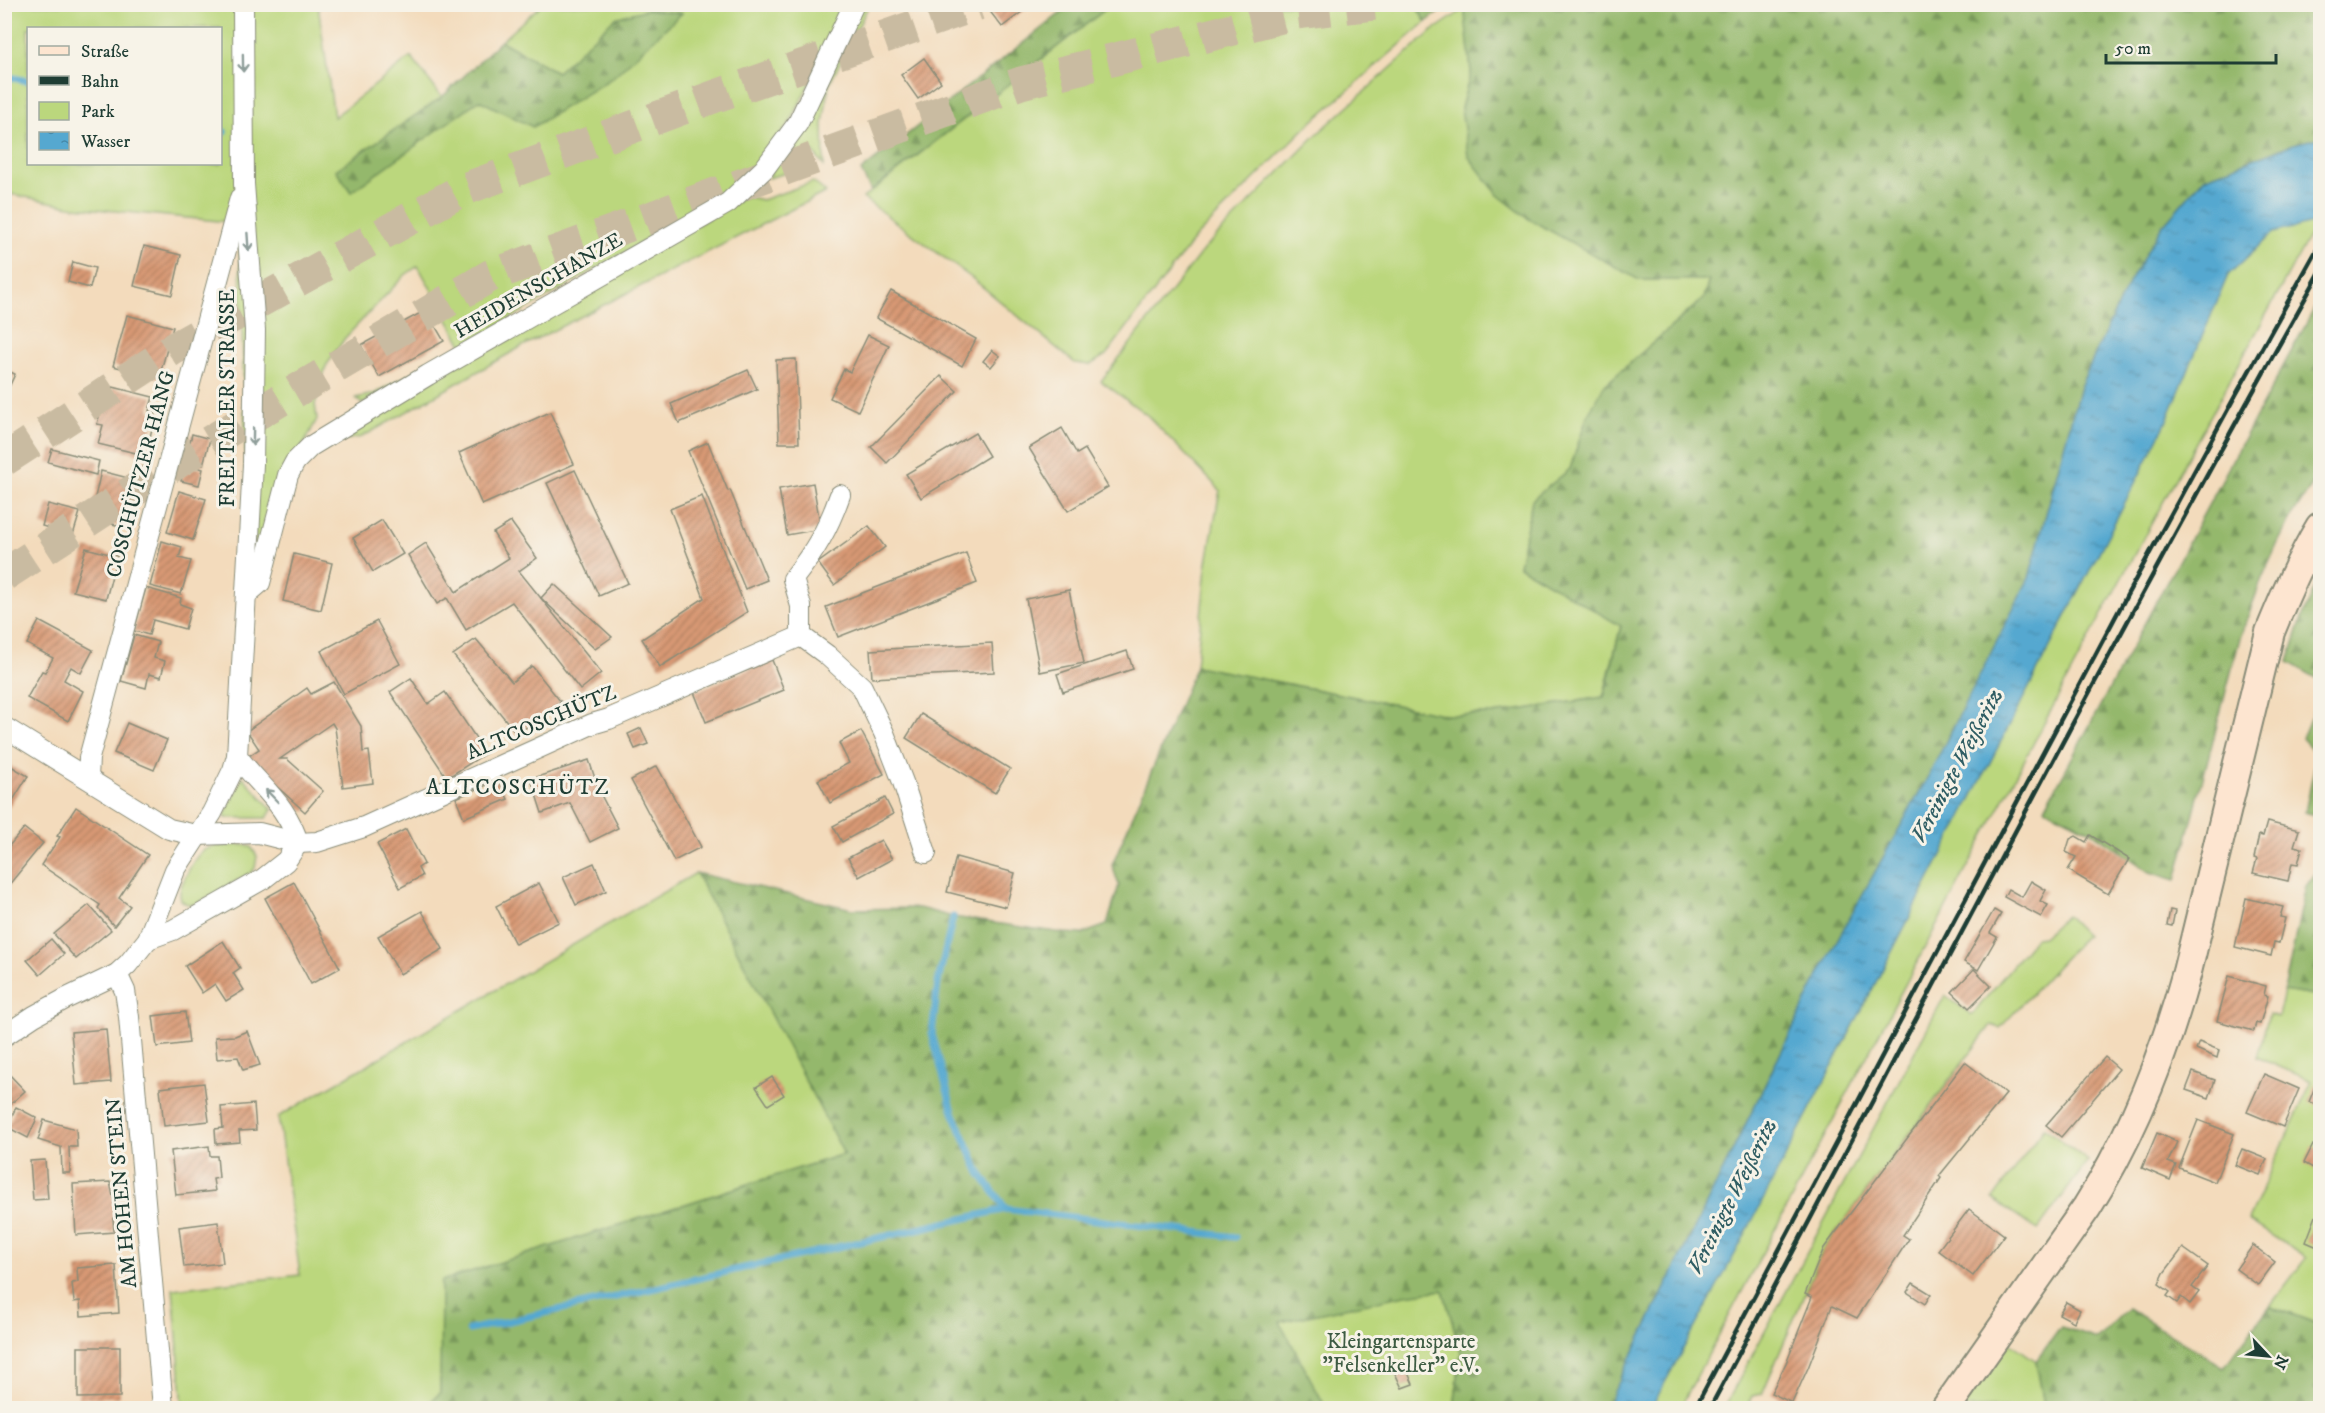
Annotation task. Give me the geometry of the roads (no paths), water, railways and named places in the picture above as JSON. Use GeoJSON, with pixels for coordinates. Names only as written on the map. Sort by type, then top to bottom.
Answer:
{"type":"FeatureCollection","features":[{"type":"Feature","properties":{"kind":"main road"},"geometry":{"type":"LineString","coordinates":[[1946,1408],[2087,1208],[2124,1145],[2146,1096],[2173,1023],[2187,972],[2271,632],[2303,556],[2320,526]]}},
{"type":"Feature","properties":{"kind":"street","name":"FREITALER STRASSE"},"geometry":{"type":"LineString","coordinates":[[237,756],[253,464],[255,330],[244,184],[243,4]]}},
{"type":"Feature","properties":{"kind":"street","name":"HEIDENSCHANZE"},"geometry":{"type":"LineString","coordinates":[[246,596],[260,583],[288,475],[295,462],[311,446],[428,375],[728,203],[764,169],[798,123],[854,4]]}},
{"type":"Feature","properties":{"kind":"street","name":"COSCHÜTZER HANG"},"geometry":{"type":"LineString","coordinates":[[88,778],[89,758],[244,184]]}},
{"type":"Feature","properties":{"kind":"street"},"geometry":{"type":"LineString","coordinates":[[840,495],[830,525],[794,579],[801,606],[801,636],[827,655],[862,687],[884,733],[903,782],[926,853]]}},
{"type":"Feature","properties":{"kind":"street","name":"ALTCOSCHÜTZ"},"geometry":{"type":"LineString","coordinates":[[4,727],[168,829],[196,835],[259,833],[298,843],[316,842],[364,827],[592,724],[609,719],[801,636]]}},
{"type":"Feature","properties":{"kind":"street"},"geometry":{"type":"LineString","coordinates":[[4,1036],[59,1002],[117,974],[148,939],[175,870],[212,813],[233,770],[237,756]]}},
{"type":"Feature","properties":{"kind":"street"},"geometry":{"type":"LineString","coordinates":[[148,939],[173,930],[263,879],[286,861],[298,843],[293,826],[282,807],[251,775],[237,756]]}},
{"type":"Feature","properties":{"kind":"street","name":"AM HOHEN STEIN"},"geometry":{"type":"LineString","coordinates":[[117,974],[125,991],[129,1017],[163,1408]]}},
{"type":"Feature","properties":{"kind":"water","name":"Vereinigte Weißeritz"},"geometry":{"type":"Polygon","coordinates":[[[2320,138],[2320,221],[2273,233],[2228,275],[2164,427],[1737,1250],[1651,1408],[1606,1408],[1829,955],[1930,773],[2029,578],[2080,387],[2124,292],[2160,229],[2204,178],[2293,144],[2320,138]]]}},
{"type":"Feature","properties":{"kind":"waterway"},"geometry":{"type":"LineString","coordinates":[[4,76],[27,81]]}},
{"type":"Feature","properties":{"kind":"waterway"},"geometry":{"type":"LineString","coordinates":[[953,917],[938,982],[932,1034],[953,1112],[980,1173],[1006,1209]]}},
{"type":"Feature","properties":{"kind":"waterway"},"geometry":{"type":"LineString","coordinates":[[469,1330],[1006,1209],[1235,1237]]}},
{"type":"Feature","properties":{"kind":"tunnel"},"geometry":{"type":"LineString","coordinates":[[4,460],[173,349],[462,190],[716,96],[978,4]]}},
{"type":"Feature","properties":{"kind":"tunnel"},"geometry":{"type":"LineString","coordinates":[[4,575],[201,447],[490,276],[1021,83],[1297,13],[1374,4]]}},
{"type":"Feature","properties":{"kind":"railway"},"geometry":{"type":"LineString","coordinates":[[1695,1408],[2127,595],[2320,244]]}},
{"type":"Feature","properties":{"kind":"railway"},"geometry":{"type":"LineString","coordinates":[[1710,1408],[2164,554],[2320,272]]}},
{"type":"Feature","properties":{"kind":"district","name":"ALTCOSCHÜTZ"},"geometry":{"type":"Point","coordinates":[518,786]}},
{"type":"Feature","properties":{"kind":"park label","name":"Kleingartensparte \"Felsenkeller\" e.V."},"geometry":{"type":"Point","coordinates":[1401,1353]}}]}
